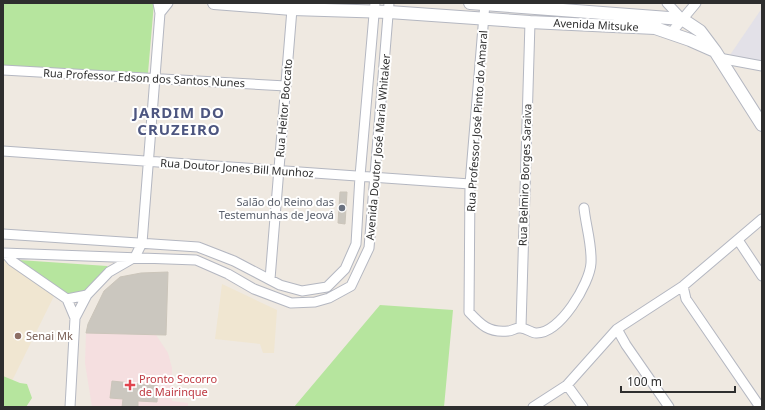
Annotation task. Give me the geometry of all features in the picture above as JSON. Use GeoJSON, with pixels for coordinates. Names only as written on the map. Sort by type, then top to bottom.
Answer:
{"type":"FeatureCollection","features":[{"type":"Feature","properties":{"kind":"main road","name":"Avenida Mitsuke"},"geometry":{"type":"LineString","coordinates":[[214,3],[292,10],[389,7],[484,19],[655,28],[671,33],[717,55]]}},
{"type":"Feature","properties":{"kind":"main road","name":"Avenida Mitsuke"},"geometry":{"type":"LineString","coordinates":[[470,3],[682,19],[700,31],[717,55]]}},
{"type":"Feature","properties":{"kind":"main road"},"geometry":{"type":"LineString","coordinates":[[523,7],[526,22]]}},
{"type":"Feature","properties":{"kind":"main road"},"geometry":{"type":"LineString","coordinates":[[717,55],[762,125]]}},
{"type":"Feature","properties":{"kind":"street"},"geometry":{"type":"LineString","coordinates":[[70,407],[75,318],[87,295],[109,272],[135,257],[142,243],[160,13],[158,3]]}},
{"type":"Feature","properties":{"kind":"street"},"geometry":{"type":"LineString","coordinates":[[160,13],[168,3]]}},
{"type":"Feature","properties":{"kind":"street"},"geometry":{"type":"LineString","coordinates":[[667,3],[682,19]]}},
{"type":"Feature","properties":{"kind":"street"},"geometry":{"type":"LineString","coordinates":[[671,33],[696,3]]}},
{"type":"Feature","properties":{"kind":"street","name":"Rua Professor José Pinto do Amaral"},"geometry":{"type":"LineString","coordinates":[[485,4],[470,184],[469,312],[481,326],[495,331],[509,331],[521,327]]}},
{"type":"Feature","properties":{"kind":"street","name":"Avenida Doutor José Maria Whitaker"},"geometry":{"type":"LineString","coordinates":[[3,234],[198,247],[234,261],[280,285],[302,291],[327,287],[345,269],[356,244],[374,7]]}},
{"type":"Feature","properties":{"kind":"street","name":"Avenida Doutor José Maria Whitaker"},"geometry":{"type":"LineString","coordinates":[[5,254],[196,260],[228,274],[254,289],[291,303],[315,302],[329,298],[351,286],[369,248],[389,7]]}},
{"type":"Feature","properties":{"kind":"street","name":"Rua Heitor Boccato"},"geometry":{"type":"LineString","coordinates":[[270,279],[292,10]]}},
{"type":"Feature","properties":{"kind":"street","name":"Rua Belmiro Borges Saraiva"},"geometry":{"type":"LineString","coordinates":[[521,327],[526,22]]}},
{"type":"Feature","properties":{"kind":"street"},"geometry":{"type":"LineString","coordinates":[[717,55],[762,66]]}},
{"type":"Feature","properties":{"kind":"street","name":"Rua Professor Edson dos Santos Nunes"},"geometry":{"type":"LineString","coordinates":[[3,70],[286,86]]}},
{"type":"Feature","properties":{"kind":"street","name":"Rua Doutor Jones Bill Munhoz"},"geometry":{"type":"LineString","coordinates":[[3,151],[470,184]]}},
{"type":"Feature","properties":{"kind":"street"},"geometry":{"type":"LineString","coordinates":[[521,327],[536,334],[548,330],[570,310],[590,274],[590,241],[584,208]]}},
{"type":"Feature","properties":{"kind":"street"},"geometry":{"type":"LineString","coordinates":[[533,407],[567,385],[617,329],[683,286],[762,219]]}},
{"type":"Feature","properties":{"kind":"street"},"geometry":{"type":"LineString","coordinates":[[738,240],[762,276]]}},
{"type":"Feature","properties":{"kind":"street"},"geometry":{"type":"LineString","coordinates":[[5,254],[12,261],[67,299],[75,318]]}},
{"type":"Feature","properties":{"kind":"street"},"geometry":{"type":"LineString","coordinates":[[683,286],[686,299],[760,407]]}},
{"type":"Feature","properties":{"kind":"street"},"geometry":{"type":"LineString","coordinates":[[67,299],[87,295]]}},
{"type":"Feature","properties":{"kind":"street"},"geometry":{"type":"LineString","coordinates":[[617,329],[626,345],[669,407]]}},
{"type":"Feature","properties":{"kind":"street"},"geometry":{"type":"LineString","coordinates":[[567,385],[583,407]]}},
{"type":"Feature","properties":{"kind":"shaded area"},"geometry":{"type":"Polygon","coordinates":[[[762,8],[762,62],[730,55],[762,8]]]}},
{"type":"Feature","properties":{"kind":"shaded area","name":"Senai Mk"},"geometry":{"type":"Polygon","coordinates":[[[3,257],[55,294],[11,383],[3,378],[3,257]]]}},
{"type":"Feature","properties":{"kind":"shaded area"},"geometry":{"type":"Polygon","coordinates":[[[222,284],[277,310],[274,353],[263,353],[260,344],[215,339],[222,284]]]}},
{"type":"Feature","properties":{"kind":"shaded area","name":"Pronto Socorro de Mairinque"},"geometry":{"type":"Polygon","coordinates":[[[86,333],[156,335],[168,353],[172,368],[172,401],[188,403],[188,407],[92,407],[85,363],[86,333]]]}},
{"type":"Feature","properties":{"kind":"green space"},"geometry":{"type":"Polygon","coordinates":[[[3,3],[154,3],[148,73],[3,67],[3,3]]]}},
{"type":"Feature","properties":{"kind":"green space"},"geometry":{"type":"Polygon","coordinates":[[[19,260],[107,266],[110,269],[86,292],[68,296],[19,260]]]}},
{"type":"Feature","properties":{"kind":"green space"},"geometry":{"type":"Polygon","coordinates":[[[380,305],[453,310],[444,407],[294,407],[380,305]]]}},
{"type":"Feature","properties":{"kind":"green space"},"geometry":{"type":"Polygon","coordinates":[[[3,376],[20,383],[27,384],[32,398],[26,407],[3,407],[3,376]]]}},
{"type":"Feature","properties":{"kind":"building","name":"Salão do Reino das Testemunhas de Jeová"},"geometry":{"type":"Polygon","coordinates":[[[340,192],[347,192],[345,224],[338,223],[340,192]]]}},
{"type":"Feature","properties":{"kind":"building"},"geometry":{"type":"Polygon","coordinates":[[[168,272],[166,335],[86,333],[88,324],[104,291],[120,277],[141,273],[168,272]]]}},
{"type":"Feature","properties":{"kind":"building"},"geometry":{"type":"Polygon","coordinates":[[[112,381],[158,386],[157,402],[138,401],[138,407],[122,407],[123,399],[110,398],[112,381]]]}},
{"type":"Feature","properties":{"kind":"place","name":"Salão do Reino das Testemunhas de Jeová"},"geometry":{"type":"Point","coordinates":[342,208]}},
{"type":"Feature","properties":{"kind":"place","name":"Senai Mk"},"geometry":{"type":"Point","coordinates":[18,336]}},
{"type":"Feature","properties":{"kind":"place","name":"Pronto Socorro de Mairinque"},"geometry":{"type":"Point","coordinates":[130,385]}},
{"type":"Feature","properties":{"kind":"district","name":"JARDIM DO CRUZEIRO"},"geometry":{"type":"Point","coordinates":[179,122]}}]}
